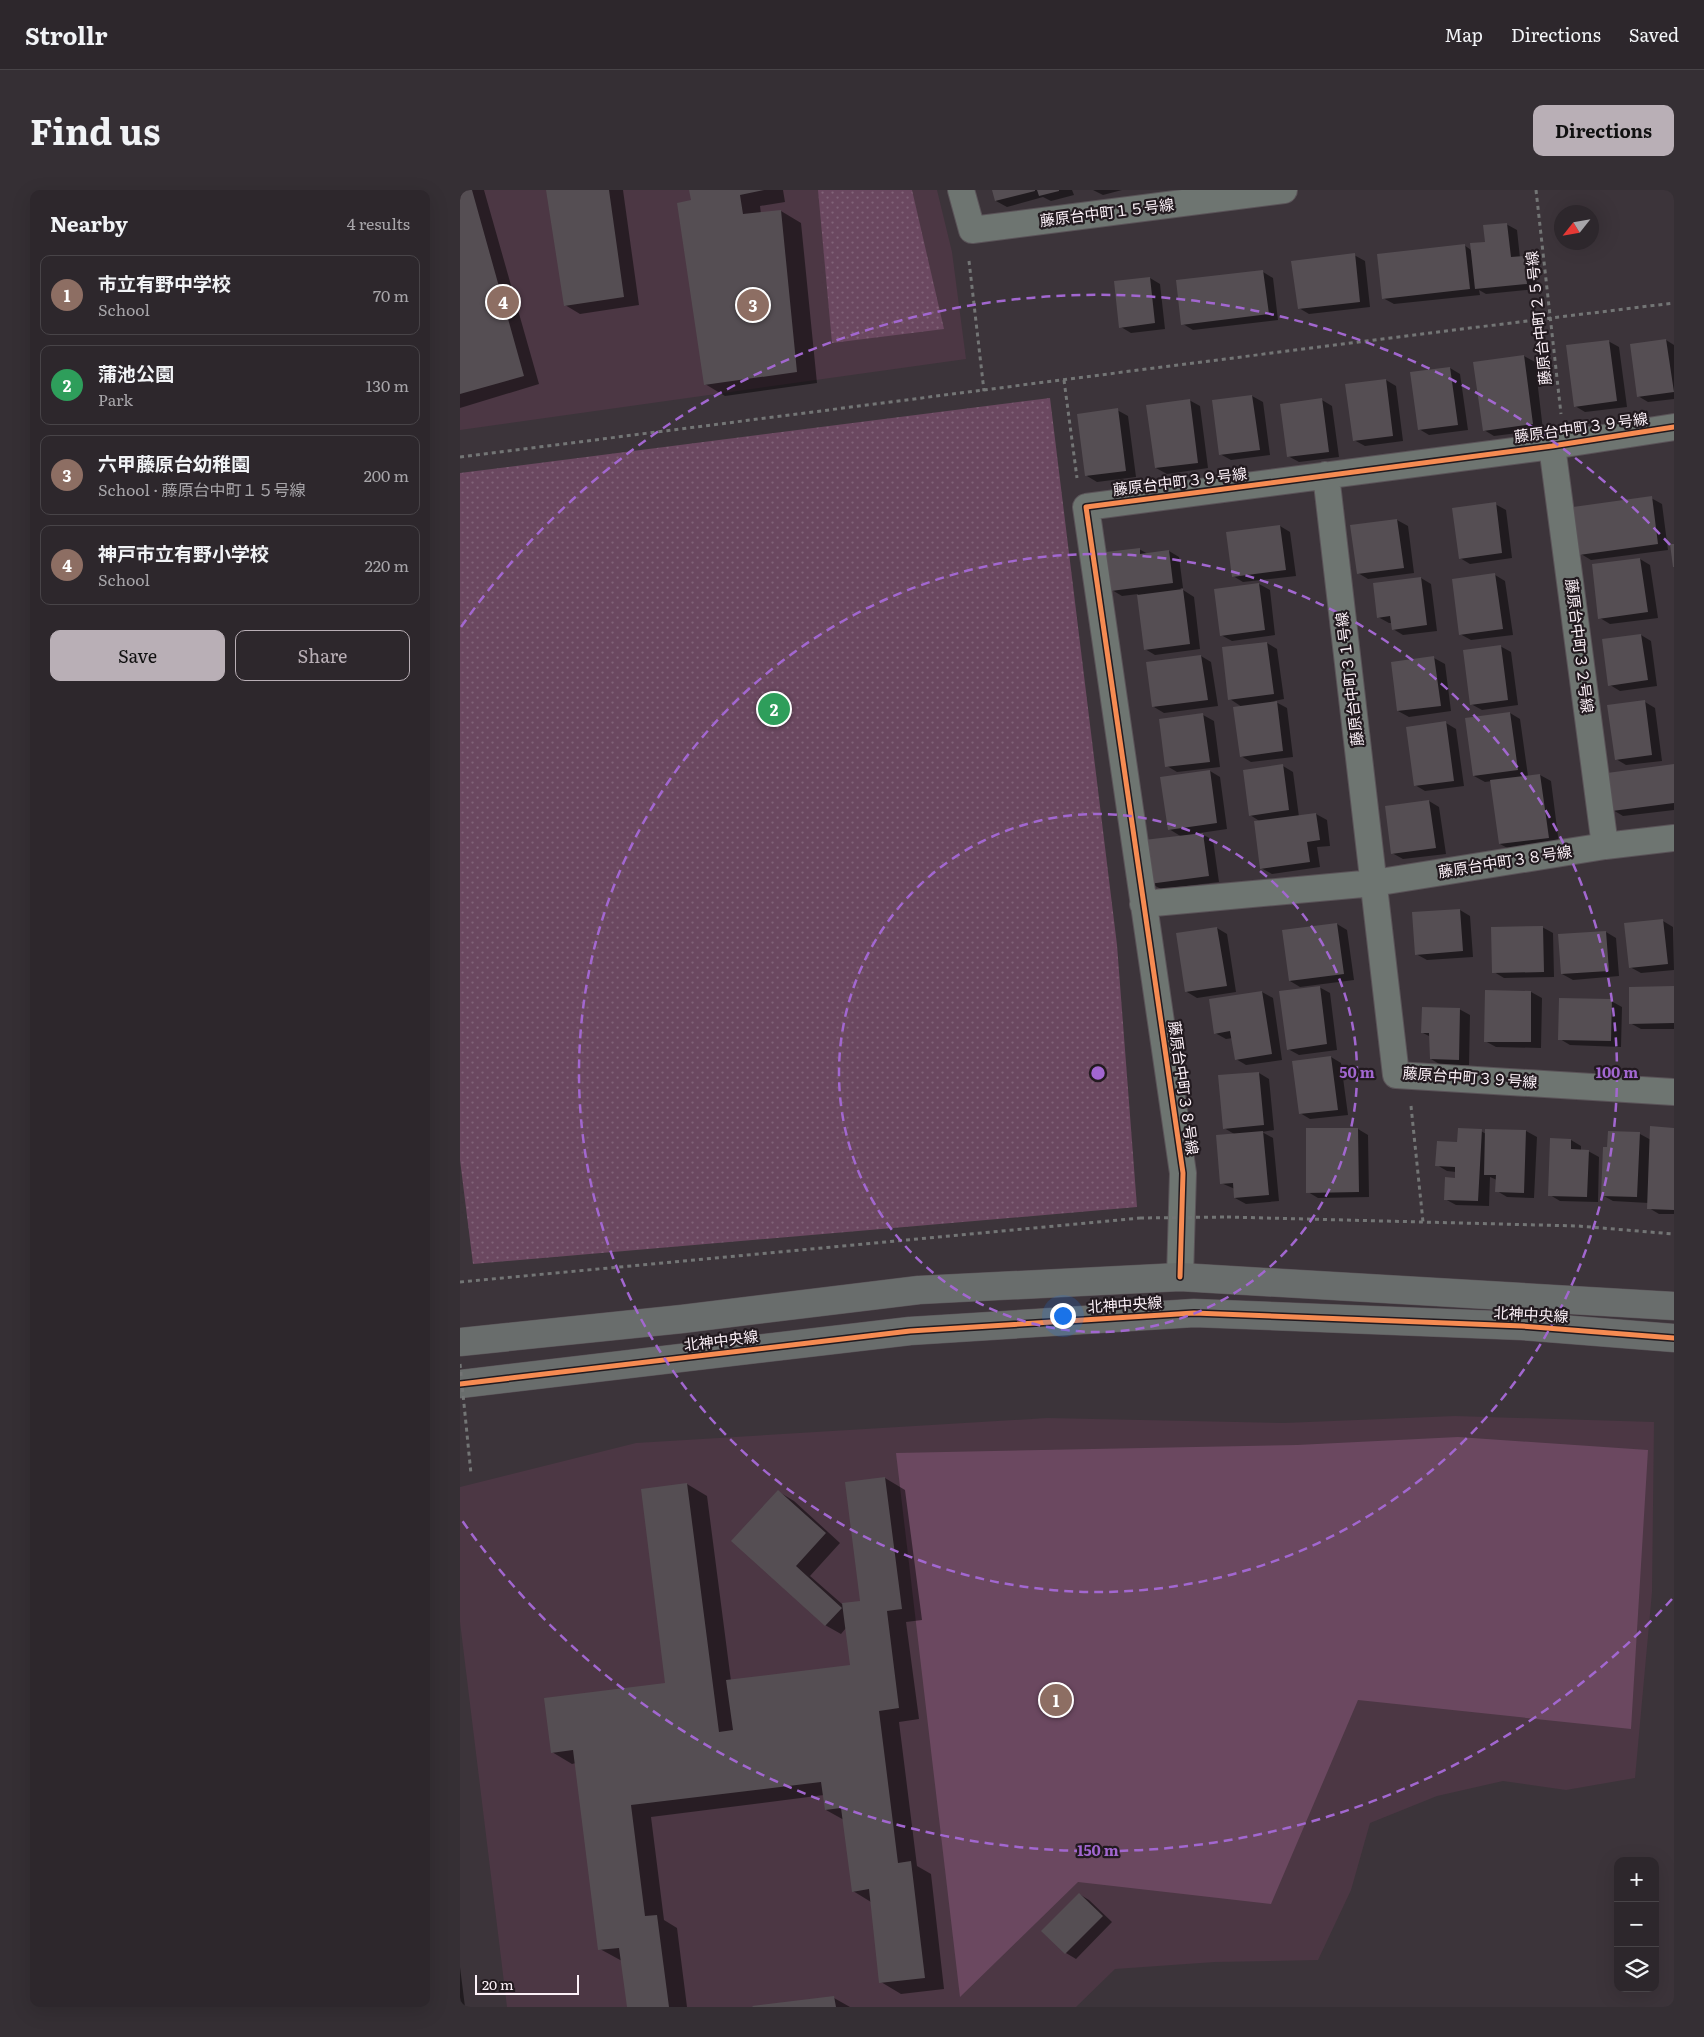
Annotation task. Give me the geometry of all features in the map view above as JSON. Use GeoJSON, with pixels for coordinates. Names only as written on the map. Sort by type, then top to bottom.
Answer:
{"type":"FeatureCollection","features":[{"type":"Feature","properties":{"kind":"street"},"geometry":{"type":"LineString","coordinates":[[961,190],[972,230]]}},
{"type":"Feature","properties":{"kind":"street","name":"藤原台中町１５号線"},"geometry":{"type":"LineString","coordinates":[[972,230],[1200,195],[1284,190]]}},
{"type":"Feature","properties":{"kind":"street","name":"藤原台中町３９号線"},"geometry":{"type":"LineString","coordinates":[[1086,507],[1558,445],[1674,427]]}},
{"type":"Feature","properties":{"kind":"street","name":"藤原台中町３２号線"},"geometry":{"type":"LineString","coordinates":[[1558,445],[1605,846]]}},
{"type":"Feature","properties":{"kind":"street","name":"藤原台中町３１号線"},"geometry":{"type":"LineString","coordinates":[[1326,475],[1374,883]]}},
{"type":"Feature","properties":{"kind":"street"},"geometry":{"type":"LineString","coordinates":[[1086,507],[1143,904]]}},
{"type":"Feature","properties":{"kind":"street","name":"藤原台中町３８号線"},"geometry":{"type":"LineString","coordinates":[[1180,1277],[1183,1173],[1143,904],[1374,883],[1605,846],[1674,838]]}},
{"type":"Feature","properties":{"kind":"street","name":"藤原台中町３９号線"},"geometry":{"type":"LineString","coordinates":[[1374,883],[1396,1076],[1674,1092]]}},
{"type":"Feature","properties":{"kind":"street","name":"北神中央線"},"geometry":{"type":"LineString","coordinates":[[460,1342],[682,1319],[919,1290],[1180,1277],[1674,1306]]}},
{"type":"Feature","properties":{"kind":"street","name":"北神中央線"},"geometry":{"type":"LineString","coordinates":[[460,1384],[910,1331],[1194,1313],[1522,1326],[1674,1338]]}},
{"type":"Feature","properties":{"kind":"path"},"geometry":{"type":"LineString","coordinates":[[972,230],[968,253],[984,391]]}},
{"type":"Feature","properties":{"kind":"path"},"geometry":{"type":"LineString","coordinates":[[460,457],[984,391],[1292,349],[1674,303]]}},
{"type":"Feature","properties":{"kind":"path"},"geometry":{"type":"LineString","coordinates":[[1064,380],[1080,495],[1086,507]]}},
{"type":"Feature","properties":{"kind":"path"},"geometry":{"type":"LineString","coordinates":[[1409,1076],[1423,1222]]}},
{"type":"Feature","properties":{"kind":"path"},"geometry":{"type":"LineString","coordinates":[[460,1282],[1140,1218],[1227,1217],[1578,1226],[1674,1234]]}},
{"type":"Feature","properties":{"kind":"path"},"geometry":{"type":"LineString","coordinates":[[460,1364],[471,1474]]}},
{"type":"Feature","properties":{"kind":"shaded area"},"geometry":{"type":"Polygon","coordinates":[[[460,190],[937,190],[952,252],[966,359],[460,430],[460,190]]]}},
{"type":"Feature","properties":{"kind":"shaded area"},"geometry":{"type":"Polygon","coordinates":[[[818,190],[912,190],[944,329],[832,343],[818,190]]]}},
{"type":"Feature","properties":{"kind":"shaded area"},"geometry":{"type":"Polygon","coordinates":[[[1050,398],[1117,945],[1137,1207],[473,1264],[460,1160],[460,473],[1050,398]]]}},
{"type":"Feature","properties":{"kind":"shaded area"},"geometry":{"type":"Polygon","coordinates":[[[1455,1416],[1654,1422],[1652,1592],[1635,1778],[1566,1790],[1503,1781],[1437,1796],[1370,1823],[1351,1890],[1318,1960],[1215,1962],[1115,1969],[1076,2007],[507,2007],[460,1622],[460,1487],[636,1443],[1047,1418],[1284,1423],[1455,1416]]]}},
{"type":"Feature","properties":{"kind":"shaded area"},"geometry":{"type":"Polygon","coordinates":[[[1458,1437],[1648,1450],[1631,1729],[1358,1700],[1271,1904],[1078,1882],[960,1997],[896,1453],[1297,1445],[1458,1437]]]}},
{"type":"Feature","properties":{"kind":"building"},"geometry":{"type":"Polygon","coordinates":[[[460,190],[472,190],[524,376],[460,394],[460,190]]]}},
{"type":"Feature","properties":{"kind":"building"},"geometry":{"type":"Polygon","coordinates":[[[546,190],[609,190],[624,297],[564,306],[546,190]]]}},
{"type":"Feature","properties":{"kind":"building"},"geometry":{"type":"Polygon","coordinates":[[[689,190],[764,190],[740,195],[743,214],[781,210],[797,372],[704,385],[677,203],[691,200],[689,190]]]}},
{"type":"Feature","properties":{"kind":"building"},"geometry":{"type":"Polygon","coordinates":[[[992,190],[1035,190],[1035,191],[995,201],[992,190]]]}},
{"type":"Feature","properties":{"kind":"building"},"geometry":{"type":"Polygon","coordinates":[[[1037,190],[1059,190],[1059,191],[1039,196],[1037,190]]]}},
{"type":"Feature","properties":{"kind":"building"},"geometry":{"type":"Polygon","coordinates":[[[1507,223],[1511,257],[1524,256],[1527,284],[1475,289],[1470,243],[1485,242],[1483,225],[1507,223]]]}},
{"type":"Feature","properties":{"kind":"building"},"geometry":{"type":"Polygon","coordinates":[[[1465,244],[1470,289],[1382,299],[1377,254],[1465,244]]]}},
{"type":"Feature","properties":{"kind":"building"},"geometry":{"type":"Polygon","coordinates":[[[1355,253],[1360,302],[1298,309],[1291,261],[1355,253]]]}},
{"type":"Feature","properties":{"kind":"building"},"geometry":{"type":"Polygon","coordinates":[[[1263,270],[1269,314],[1181,325],[1176,280],[1263,270]]]}},
{"type":"Feature","properties":{"kind":"building"},"geometry":{"type":"Polygon","coordinates":[[[1150,277],[1155,323],[1119,328],[1114,281],[1150,277]]]}},
{"type":"Feature","properties":{"kind":"building"},"geometry":{"type":"Polygon","coordinates":[[[1666,339],[1674,392],[1637,397],[1630,344],[1666,339]]]}},
{"type":"Feature","properties":{"kind":"building"},"geometry":{"type":"Polygon","coordinates":[[[1609,340],[1617,401],[1574,407],[1566,345],[1609,340]]]}},
{"type":"Feature","properties":{"kind":"building"},"geometry":{"type":"Polygon","coordinates":[[[1524,355],[1533,424],[1483,431],[1473,362],[1524,355]]]}},
{"type":"Feature","properties":{"kind":"building"},"geometry":{"type":"Polygon","coordinates":[[[1450,367],[1458,425],[1418,430],[1410,372],[1450,367]]]}},
{"type":"Feature","properties":{"kind":"building"},"geometry":{"type":"Polygon","coordinates":[[[1386,379],[1393,436],[1353,441],[1345,384],[1386,379]]]}},
{"type":"Feature","properties":{"kind":"building"},"geometry":{"type":"Polygon","coordinates":[[[1252,395],[1260,450],[1219,455],[1212,400],[1252,395]]]}},
{"type":"Feature","properties":{"kind":"building"},"geometry":{"type":"Polygon","coordinates":[[[1322,398],[1329,452],[1287,457],[1280,404],[1322,398]]]}},
{"type":"Feature","properties":{"kind":"building"},"geometry":{"type":"Polygon","coordinates":[[[1190,399],[1198,463],[1155,468],[1146,405],[1190,399]]]}},
{"type":"Feature","properties":{"kind":"building"},"geometry":{"type":"Polygon","coordinates":[[[1118,408],[1126,471],[1085,476],[1077,414],[1118,408]]]}},
{"type":"Feature","properties":{"kind":"building"},"geometry":{"type":"Polygon","coordinates":[[[1652,496],[1658,544],[1579,555],[1573,507],[1652,496]]]}},
{"type":"Feature","properties":{"kind":"building"},"geometry":{"type":"Polygon","coordinates":[[[1496,502],[1502,553],[1459,559],[1452,508],[1496,502]]]}},
{"type":"Feature","properties":{"kind":"building"},"geometry":{"type":"Polygon","coordinates":[[[1397,519],[1404,568],[1357,574],[1350,525],[1397,519]]]}},
{"type":"Feature","properties":{"kind":"building"},"geometry":{"type":"Polygon","coordinates":[[[1280,525],[1286,570],[1232,577],[1226,532],[1280,525]]]}},
{"type":"Feature","properties":{"kind":"building"},"geometry":{"type":"Polygon","coordinates":[[[1670,544],[1674,544],[1674,567],[1673,567],[1670,544]]]}},
{"type":"Feature","properties":{"kind":"building"},"geometry":{"type":"Polygon","coordinates":[[[1140,548],[1140,554],[1169,550],[1173,583],[1111,591],[1106,552],[1140,548]]]}},
{"type":"Feature","properties":{"kind":"building"},"geometry":{"type":"Polygon","coordinates":[[[1640,558],[1648,612],[1598,619],[1592,564],[1640,558]]]}},
{"type":"Feature","properties":{"kind":"building"},"geometry":{"type":"Polygon","coordinates":[[[1495,573],[1503,629],[1459,635],[1452,579],[1495,573]]]}},
{"type":"Feature","properties":{"kind":"building"},"geometry":{"type":"Polygon","coordinates":[[[1421,577],[1427,625],[1392,630],[1390,616],[1377,618],[1373,583],[1421,577]]]}},
{"type":"Feature","properties":{"kind":"building"},"geometry":{"type":"Polygon","coordinates":[[[1259,583],[1265,630],[1220,636],[1214,589],[1259,583]]]}},
{"type":"Feature","properties":{"kind":"building"},"geometry":{"type":"Polygon","coordinates":[[[1183,589],[1190,644],[1144,650],[1137,595],[1183,589]]]}},
{"type":"Feature","properties":{"kind":"building"},"geometry":{"type":"Polygon","coordinates":[[[1641,634],[1648,680],[1608,686],[1602,639],[1641,634]]]}},
{"type":"Feature","properties":{"kind":"building"},"geometry":{"type":"Polygon","coordinates":[[[1267,642],[1274,694],[1228,700],[1222,647],[1267,642]]]}},
{"type":"Feature","properties":{"kind":"building"},"geometry":{"type":"Polygon","coordinates":[[[1501,645],[1508,700],[1470,705],[1463,650],[1501,645]]]}},
{"type":"Feature","properties":{"kind":"building"},"geometry":{"type":"Polygon","coordinates":[[[1201,655],[1208,700],[1152,707],[1146,662],[1201,655]]]}},
{"type":"Feature","properties":{"kind":"building"},"geometry":{"type":"Polygon","coordinates":[[[1434,656],[1441,706],[1397,711],[1391,662],[1434,656]]]}},
{"type":"Feature","properties":{"kind":"building"},"geometry":{"type":"Polygon","coordinates":[[[1645,700],[1652,755],[1615,760],[1607,705],[1645,700]]]}},
{"type":"Feature","properties":{"kind":"building"},"geometry":{"type":"Polygon","coordinates":[[[1277,701],[1283,751],[1240,757],[1233,707],[1277,701]]]}},
{"type":"Feature","properties":{"kind":"building"},"geometry":{"type":"Polygon","coordinates":[[[1510,712],[1518,770],[1473,776],[1465,718],[1510,712]]]}},
{"type":"Feature","properties":{"kind":"building"},"geometry":{"type":"Polygon","coordinates":[[[1203,713],[1210,762],[1165,767],[1159,719],[1203,713]]]}},
{"type":"Feature","properties":{"kind":"building"},"geometry":{"type":"Polygon","coordinates":[[[1446,721],[1454,781],[1414,786],[1406,727],[1446,721]]]}},
{"type":"Feature","properties":{"kind":"building"},"geometry":{"type":"Polygon","coordinates":[[[1283,764],[1289,810],[1249,816],[1243,770],[1283,764]]]}},
{"type":"Feature","properties":{"kind":"building"},"geometry":{"type":"Polygon","coordinates":[[[1674,764],[1674,803],[1612,811],[1607,773],[1674,764]]]}},
{"type":"Feature","properties":{"kind":"building"},"geometry":{"type":"Polygon","coordinates":[[[1210,770],[1217,823],[1168,830],[1160,777],[1210,770]]]}},
{"type":"Feature","properties":{"kind":"building"},"geometry":{"type":"Polygon","coordinates":[[[1540,774],[1549,838],[1499,844],[1490,780],[1540,774]]]}},
{"type":"Feature","properties":{"kind":"building"},"geometry":{"type":"Polygon","coordinates":[[[1429,800],[1436,848],[1391,854],[1385,806],[1429,800]]]}},
{"type":"Feature","properties":{"kind":"building"},"geometry":{"type":"Polygon","coordinates":[[[1316,813],[1320,840],[1307,842],[1310,862],[1260,869],[1254,821],[1316,813]]]}},
{"type":"Feature","properties":{"kind":"building"},"geometry":{"type":"Polygon","coordinates":[[[1203,833],[1209,876],[1149,884],[1144,840],[1203,833]]]}},
{"type":"Feature","properties":{"kind":"building"},"geometry":{"type":"Polygon","coordinates":[[[1460,909],[1463,951],[1415,955],[1412,912],[1460,909]]]}},
{"type":"Feature","properties":{"kind":"building"},"geometry":{"type":"Polygon","coordinates":[[[1663,919],[1668,964],[1629,968],[1624,923],[1663,919]]]}},
{"type":"Feature","properties":{"kind":"building"},"geometry":{"type":"Polygon","coordinates":[[[1337,923],[1344,974],[1289,981],[1282,930],[1337,923]]]}},
{"type":"Feature","properties":{"kind":"building"},"geometry":{"type":"Polygon","coordinates":[[[1543,926],[1544,972],[1492,973],[1491,927],[1543,926]]]}},
{"type":"Feature","properties":{"kind":"building"},"geometry":{"type":"Polygon","coordinates":[[[1217,927],[1227,986],[1185,992],[1176,933],[1217,927]]]}},
{"type":"Feature","properties":{"kind":"building"},"geometry":{"type":"Polygon","coordinates":[[[1606,931],[1609,971],[1561,974],[1558,934],[1606,931]]]}},
{"type":"Feature","properties":{"kind":"building"},"geometry":{"type":"Polygon","coordinates":[[[1320,986],[1327,1044],[1287,1050],[1279,991],[1320,986]]]}},
{"type":"Feature","properties":{"kind":"building"},"geometry":{"type":"Polygon","coordinates":[[[1674,986],[1674,1023],[1629,1024],[1629,987],[1674,986]]]}},
{"type":"Feature","properties":{"kind":"building"},"geometry":{"type":"Polygon","coordinates":[[[1485,990],[1531,991],[1531,1042],[1484,1042],[1485,990]]]}},
{"type":"Feature","properties":{"kind":"building"},"geometry":{"type":"Polygon","coordinates":[[[1262,991],[1272,1054],[1235,1060],[1230,1031],[1214,1034],[1209,999],[1262,991]]]}},
{"type":"Feature","properties":{"kind":"building"},"geometry":{"type":"Polygon","coordinates":[[[1559,998],[1612,999],[1611,1041],[1558,1040],[1559,998]]]}},
{"type":"Feature","properties":{"kind":"building"},"geometry":{"type":"Polygon","coordinates":[[[1422,1007],[1460,1008],[1459,1060],[1430,1059],[1429,1033],[1421,1033],[1422,1007]]]}},
{"type":"Feature","properties":{"kind":"building"},"geometry":{"type":"Polygon","coordinates":[[[1331,1056],[1338,1110],[1299,1114],[1292,1061],[1331,1056]]]}},
{"type":"Feature","properties":{"kind":"building"},"geometry":{"type":"Polygon","coordinates":[[[1259,1072],[1264,1125],[1223,1129],[1218,1075],[1259,1072]]]}},
{"type":"Feature","properties":{"kind":"building"},"geometry":{"type":"Polygon","coordinates":[[[1650,1126],[1674,1128],[1674,1210],[1647,1209],[1650,1126]]]}},
{"type":"Feature","properties":{"kind":"building"},"geometry":{"type":"Polygon","coordinates":[[[1306,1128],[1358,1128],[1359,1192],[1306,1193],[1306,1128]]]}},
{"type":"Feature","properties":{"kind":"building"},"geometry":{"type":"Polygon","coordinates":[[[1458,1128],[1482,1129],[1478,1201],[1444,1200],[1445,1177],[1455,1178],[1455,1167],[1435,1166],[1437,1141],[1457,1142],[1458,1128]]]}},
{"type":"Feature","properties":{"kind":"building"},"geometry":{"type":"Polygon","coordinates":[[[1485,1129],[1526,1130],[1524,1193],[1495,1192],[1496,1175],[1484,1175],[1485,1129]]]}},
{"type":"Feature","properties":{"kind":"building"},"geometry":{"type":"Polygon","coordinates":[[[1263,1131],[1269,1195],[1234,1198],[1233,1183],[1220,1184],[1216,1135],[1263,1131]]]}},
{"type":"Feature","properties":{"kind":"building"},"geometry":{"type":"Polygon","coordinates":[[[1608,1131],[1640,1132],[1637,1197],[1601,1196],[1603,1147],[1607,1147],[1608,1131]]]}},
{"type":"Feature","properties":{"kind":"building"},"geometry":{"type":"Polygon","coordinates":[[[1550,1138],[1571,1139],[1571,1149],[1589,1150],[1587,1197],[1548,1196],[1550,1138]]]}},
{"type":"Feature","properties":{"kind":"building"},"geometry":{"type":"Polygon","coordinates":[[[885,1477],[902,1609],[887,1611],[899,1708],[879,1711],[898,1863],[911,1861],[925,1978],[879,1983],[869,1889],[852,1892],[841,1808],[825,1810],[821,1782],[631,1805],[645,1916],[657,1915],[669,2007],[627,2007],[619,1948],[598,1950],[573,1750],[551,1753],[544,1698],[665,1683],[641,1489],[687,1483],[719,1732],[733,1730],[726,1680],[850,1665],[842,1603],[860,1601],[845,1482],[885,1477]]]}},
{"type":"Feature","properties":{"kind":"building"},"geometry":{"type":"Polygon","coordinates":[[[778,1490],[826,1533],[796,1566],[842,1608],[825,1626],[731,1541],[778,1490]]]}},
{"type":"Feature","properties":{"kind":"building"},"geometry":{"type":"Polygon","coordinates":[[[1079,1893],[1103,1916],[1065,1954],[1041,1931],[1079,1893]]]}},
{"type":"Feature","properties":{"kind":"building"},"geometry":{"type":"Polygon","coordinates":[[[834,1996],[836,2007],[752,2006],[834,1996]]]}},
{"type":"Feature","properties":{"kind":"cycle path"},"geometry":{"type":"LineString","coordinates":[[1180,1277],[1183,1173],[1086,507],[1552,446],[1674,427]]}},
{"type":"Feature","properties":{"kind":"cycle path"},"geometry":{"type":"LineString","coordinates":[[460,1384],[910,1331],[1194,1313],[1522,1326],[1674,1338]]}},
{"type":"Feature","properties":{"kind":"place","name":"神戸市立有野小学校"},"geometry":{"type":"Point","coordinates":[503,302]}},
{"type":"Feature","properties":{"kind":"place","name":"六甲藤原台幼稚園"},"geometry":{"type":"Point","coordinates":[753,305]}},
{"type":"Feature","properties":{"kind":"place","name":"蒲池公園"},"geometry":{"type":"Point","coordinates":[774,709]}},
{"type":"Feature","properties":{"kind":"place","name":"市立有野中学校"},"geometry":{"type":"Point","coordinates":[1056,1700]}}]}
